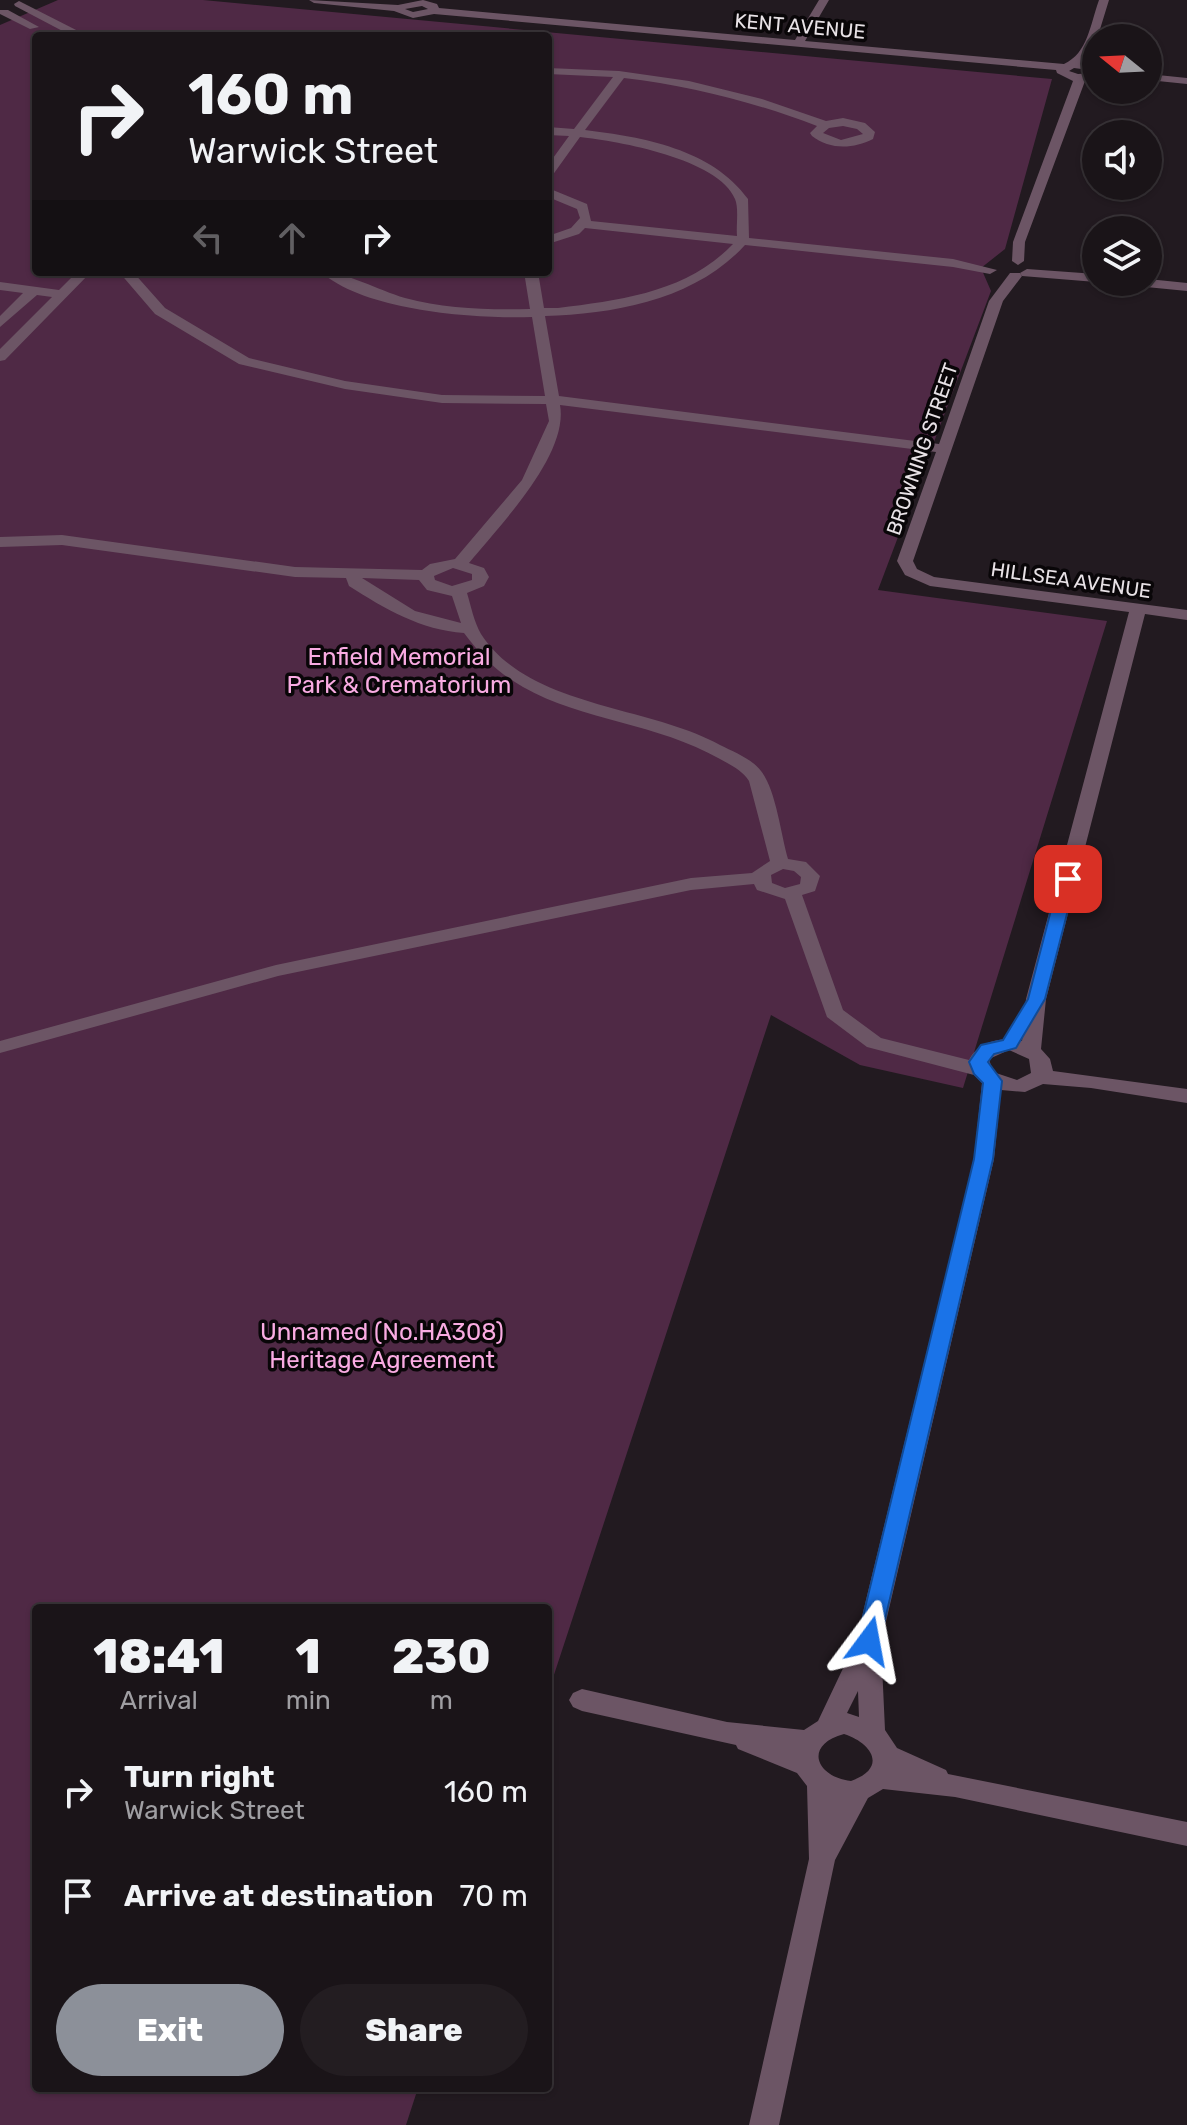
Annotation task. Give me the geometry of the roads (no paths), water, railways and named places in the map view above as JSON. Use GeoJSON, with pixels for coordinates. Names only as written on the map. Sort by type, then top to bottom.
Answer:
{"type":"FeatureCollection","features":[{"type":"Feature","properties":{"kind":"street"},"geometry":{"type":"LineString","coordinates":[[314,0],[398,8],[423,2],[433,6],[434,11]]}},
{"type":"Feature","properties":{"kind":"street"},"geometry":{"type":"LineString","coordinates":[[798,44],[824,0]]}},
{"type":"Feature","properties":{"kind":"street"},"geometry":{"type":"LineString","coordinates":[[1096,24],[1104,0]]}},
{"type":"Feature","properties":{"kind":"street"},"geometry":{"type":"LineString","coordinates":[[9,6],[40,30]]}},
{"type":"Feature","properties":{"kind":"street"},"geometry":{"type":"LineString","coordinates":[[9,6],[71,32]]}},
{"type":"Feature","properties":{"kind":"street","name":"KENT AVENUE"},"geometry":{"type":"LineString","coordinates":[[398,8],[402,13],[413,15],[434,11],[1020,66],[1068,74]]}},
{"type":"Feature","properties":{"kind":"street"},"geometry":{"type":"LineString","coordinates":[[1068,74],[1082,59]]}},
{"type":"Feature","properties":{"kind":"street"},"geometry":{"type":"LineString","coordinates":[[1078,64],[1082,65]]}},
{"type":"Feature","properties":{"kind":"street"},"geometry":{"type":"LineString","coordinates":[[552,71],[684,82],[747,96],[825,125]]}},
{"type":"Feature","properties":{"kind":"street"},"geometry":{"type":"LineString","coordinates":[[1068,74],[1082,72]]}},
{"type":"Feature","properties":{"kind":"street"},"geometry":{"type":"LineString","coordinates":[[995,267],[1019,242],[1073,92],[1068,74]]}},
{"type":"Feature","properties":{"kind":"street"},"geometry":{"type":"LineString","coordinates":[[552,168],[620,75]]}},
{"type":"Feature","properties":{"kind":"street"},"geometry":{"type":"LineString","coordinates":[[1162,78],[1187,81]]}},
{"type":"Feature","properties":{"kind":"street"},"geometry":{"type":"LineString","coordinates":[[334,276],[380,296],[480,312],[538,313],[638,299],[692,282],[727,259],[743,240],[742,199],[721,175],[657,149],[578,133],[552,131]]}},
{"type":"Feature","properties":{"kind":"street"},"geometry":{"type":"LineString","coordinates":[[552,194],[583,207],[586,219],[575,231],[552,239]]}},
{"type":"Feature","properties":{"kind":"street"},"geometry":{"type":"LineString","coordinates":[[581,224],[1082,276]]}},
{"type":"Feature","properties":{"kind":"street"},"geometry":{"type":"LineString","coordinates":[[1019,242],[1022,269]]}},
{"type":"Feature","properties":{"kind":"street","name":"BROWNING STREET"},"geometry":{"type":"LineString","coordinates":[[995,267],[996,301]]}},
{"type":"Feature","properties":{"kind":"street","name":"BROWNING STREET"},"geometry":{"type":"LineString","coordinates":[[949,584],[930,581],[911,572],[905,561],[996,301],[1022,269]]}},
{"type":"Feature","properties":{"kind":"street"},"geometry":{"type":"LineString","coordinates":[[0,357],[80,276]]}},
{"type":"Feature","properties":{"kind":"street"},"geometry":{"type":"LineString","coordinates":[[129,276],[160,311],[244,361],[345,385],[442,399],[554,400],[943,449]]}},
{"type":"Feature","properties":{"kind":"street"},"geometry":{"type":"LineString","coordinates":[[460,563],[529,481],[556,421],[532,276]]}},
{"type":"Feature","properties":{"kind":"street"},"geometry":{"type":"LineString","coordinates":[[1162,285],[1187,287]]}},
{"type":"Feature","properties":{"kind":"street"},"geometry":{"type":"LineString","coordinates":[[0,286],[62,294]]}},
{"type":"Feature","properties":{"kind":"street"},"geometry":{"type":"LineString","coordinates":[[1,321],[34,290]]}},
{"type":"Feature","properties":{"kind":"street"},"geometry":{"type":"LineString","coordinates":[[0,542],[62,540],[295,572],[426,575],[441,565],[460,563],[475,568],[481,577],[474,586],[458,591],[434,587],[427,582],[426,575]]}},
{"type":"Feature","properties":{"kind":"street"},"geometry":{"type":"LineString","coordinates":[[353,573],[355,583],[421,620],[445,628],[469,629]]}},
{"type":"Feature","properties":{"kind":"street","name":"HILLSEA AVENUE"},"geometry":{"type":"LineString","coordinates":[[949,584],[1187,615]]}},
{"type":"Feature","properties":{"kind":"street"},"geometry":{"type":"LineString","coordinates":[[458,591],[461,612],[469,629],[485,653],[508,671],[566,700],[708,741],[754,774],[780,863]]}},
{"type":"Feature","properties":{"kind":"street"},"geometry":{"type":"LineString","coordinates":[[764,2125],[822,1859],[816,1753],[869,1641],[984,1159],[991,1073],[988,1049],[1009,1044],[1036,999],[1138,609]]}},
{"type":"Feature","properties":{"kind":"street"},"geometry":{"type":"LineString","coordinates":[[780,863],[800,866],[811,876],[808,887],[792,894],[770,890],[760,878],[766,868],[780,863]]}},
{"type":"Feature","properties":{"kind":"street"},"geometry":{"type":"LineString","coordinates":[[0,1047],[292,968],[691,884],[760,878]]}},
{"type":"Feature","properties":{"kind":"street"},"geometry":{"type":"LineString","coordinates":[[792,894],[834,1013],[874,1043],[1033,1083],[1038,1064],[1036,999]]}},
{"type":"Feature","properties":{"kind":"street"},"geometry":{"type":"LineString","coordinates":[[1009,1044],[1038,1064],[1091,1081],[1187,1096]]}},
{"type":"Feature","properties":{"kind":"street"},"geometry":{"type":"LineString","coordinates":[[869,1641],[872,1732]]}},
{"type":"Feature","properties":{"kind":"street"},"geometry":{"type":"LineString","coordinates":[[582,1700],[816,1753],[843,1792],[875,1774],[955,1786],[1187,1834]]}},
{"type":"Feature","properties":{"kind":"street"},"geometry":{"type":"LineString","coordinates":[[816,1753],[844,1723],[872,1732],[881,1742],[875,1774],[822,1859]]}},
{"type":"Feature","properties":{"kind":"park label","name":"Enfield Memorial Park & Crematorium"},"geometry":{"type":"Point","coordinates":[399,671]}},
{"type":"Feature","properties":{"kind":"park label","name":"Unnamed (No.HA308) Heritage Agreement"},"geometry":{"type":"Point","coordinates":[382,1346]}}]}
